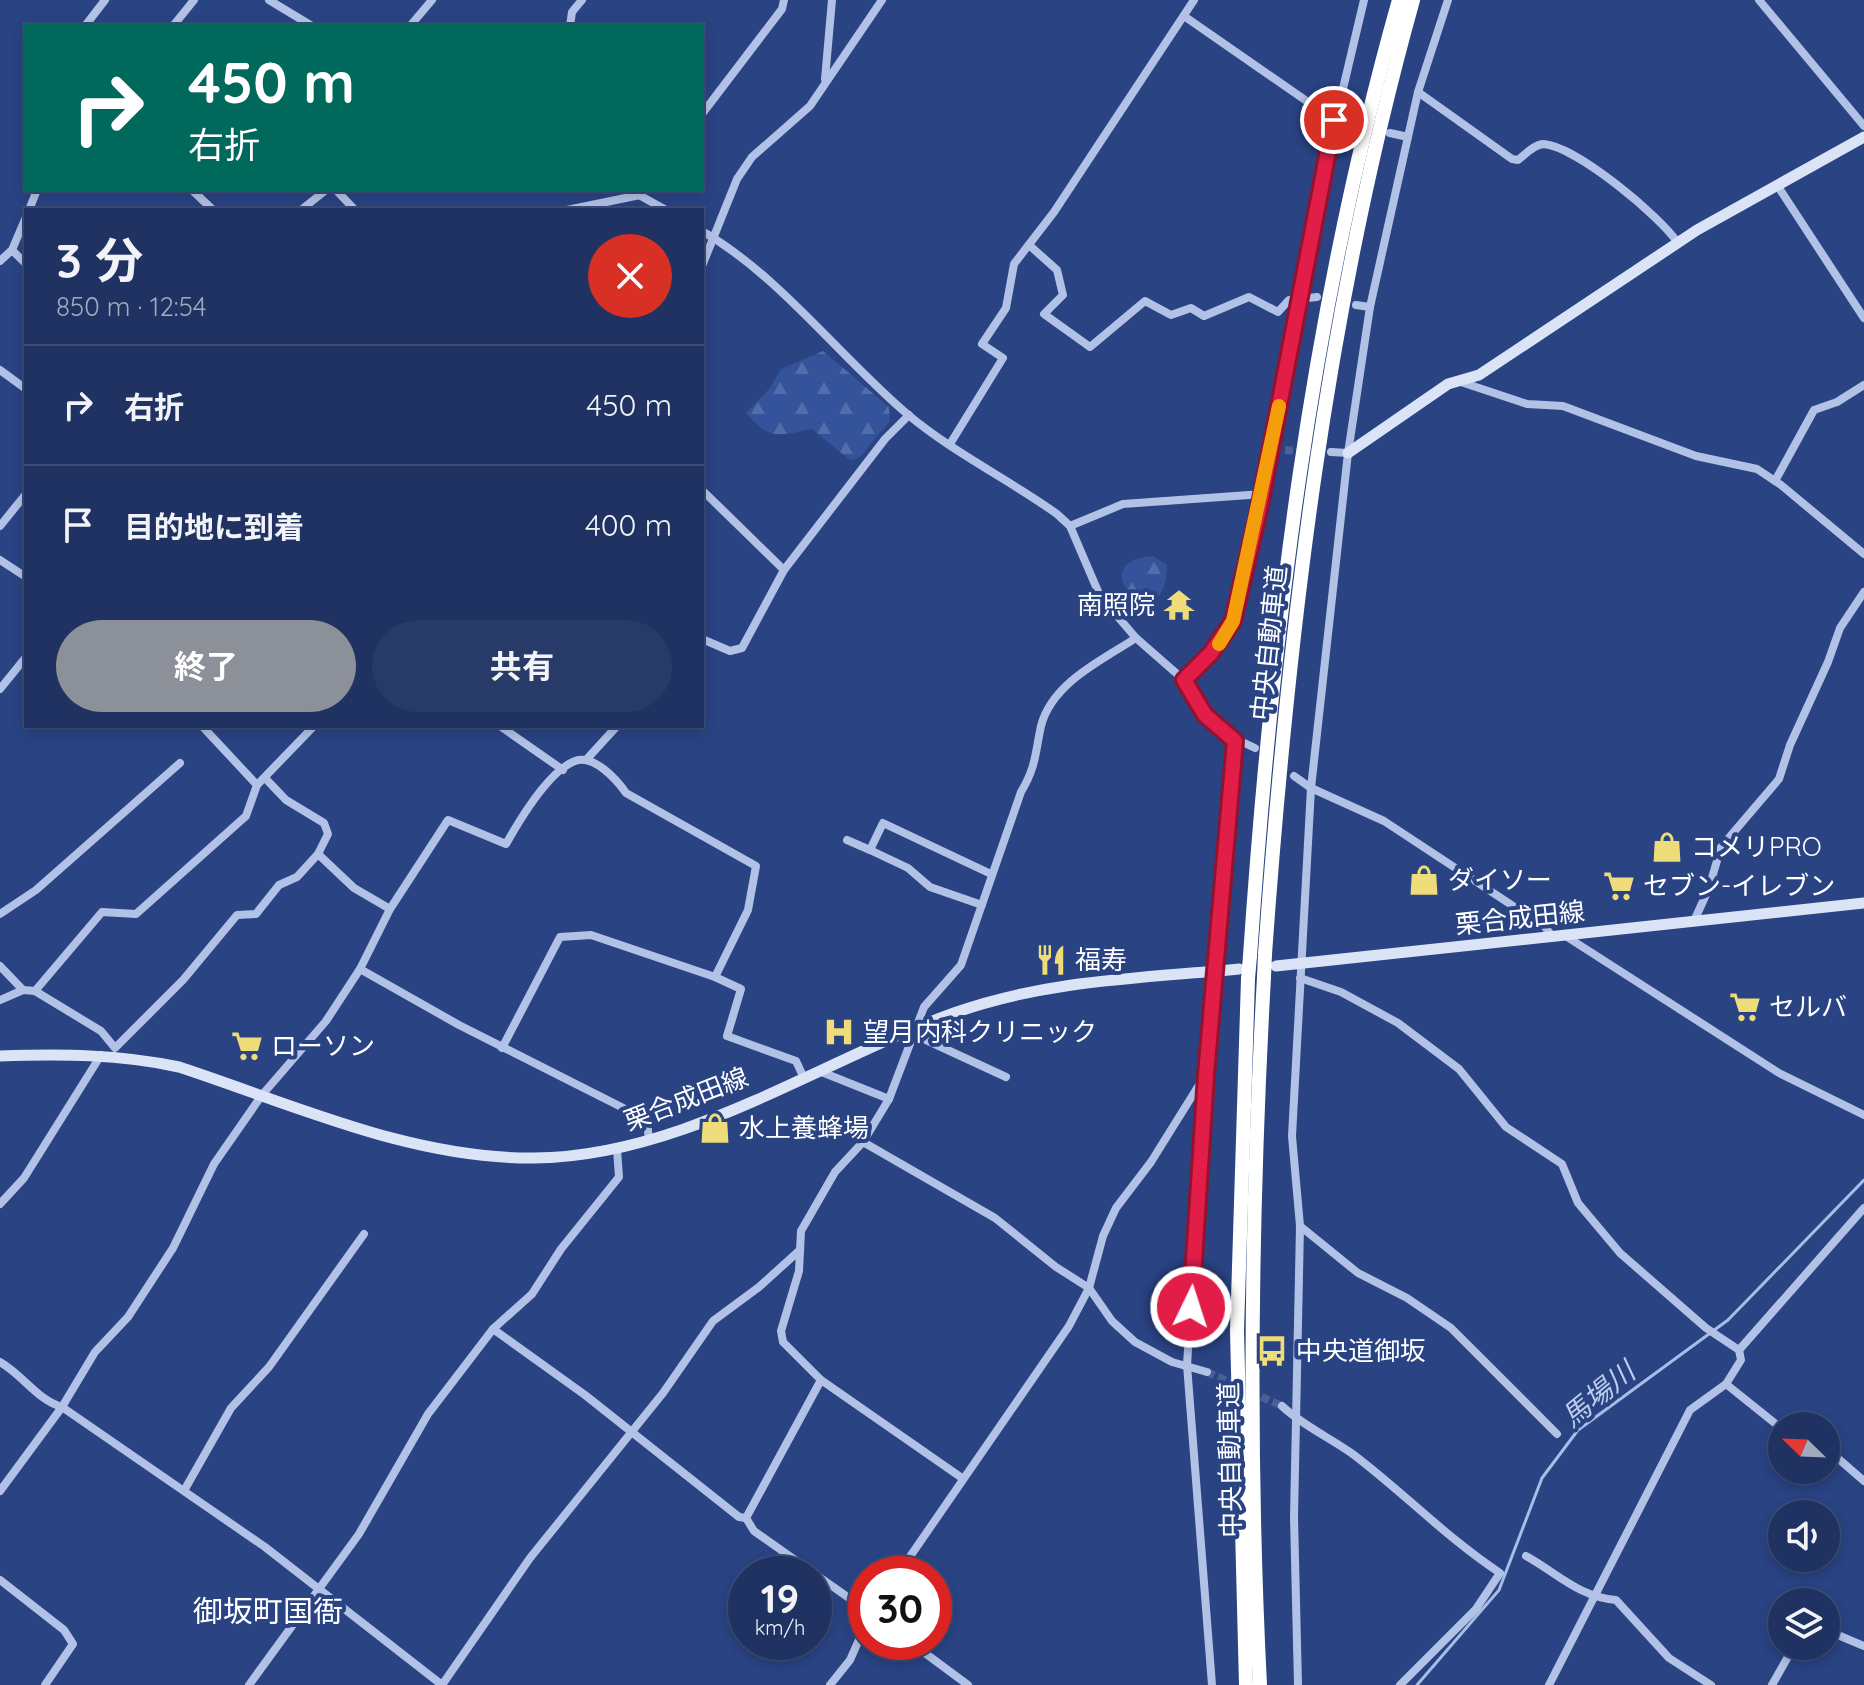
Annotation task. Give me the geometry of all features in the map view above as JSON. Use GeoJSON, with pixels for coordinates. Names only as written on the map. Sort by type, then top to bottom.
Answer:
{"type":"FeatureCollection","features":[{"type":"Feature","properties":{"kind":"highway","name":"中央自動車道"},"geometry":{"type":"LineString","coordinates":[[1260,1685],[1252,1349],[1255,1143],[1264,977],[1257,955],[1271,699],[1308,421],[1355,172],[1399,0]]}},
{"type":"Feature","properties":{"kind":"highway","name":"中央自動車道"},"geometry":{"type":"LineString","coordinates":[[1246,1685],[1237,1331],[1244,974],[1257,955],[1322,424],[1368,175],[1413,0]]}},
{"type":"Feature","properties":{"kind":"main road"},"geometry":{"type":"LineString","coordinates":[[1348,453],[1448,384],[1479,375],[1678,243],[1864,137]]}},
{"type":"Feature","properties":{"kind":"main road","name":"栗合成田線"},"geometry":{"type":"LineString","coordinates":[[1276,966],[1864,903]]}},
{"type":"Feature","properties":{"kind":"main road","name":"栗合成田線"},"geometry":{"type":"LineString","coordinates":[[0,1056],[108,1053],[179,1067],[396,1140],[455,1152],[536,1158],[617,1149],[649,1141],[968,1009],[1043,988],[1216,971],[1244,974]]}},
{"type":"Feature","properties":{"kind":"street"},"geometry":{"type":"LineString","coordinates":[[87,24],[105,0]]}},
{"type":"Feature","properties":{"kind":"street"},"geometry":{"type":"LineString","coordinates":[[175,24],[194,0]]}},
{"type":"Feature","properties":{"kind":"street"},"geometry":{"type":"LineString","coordinates":[[269,0],[309,24]]}},
{"type":"Feature","properties":{"kind":"street"},"geometry":{"type":"LineString","coordinates":[[412,24],[432,0]]}},
{"type":"Feature","properties":{"kind":"street"},"geometry":{"type":"LineString","coordinates":[[570,24],[572,12],[582,0]]}},
{"type":"Feature","properties":{"kind":"street"},"geometry":{"type":"LineString","coordinates":[[704,111],[782,9],[784,0]]}},
{"type":"Feature","properties":{"kind":"street"},"geometry":{"type":"LineString","coordinates":[[825,82],[832,0]]}},
{"type":"Feature","properties":{"kind":"street"},"geometry":{"type":"LineString","coordinates":[[704,262],[716,239],[737,179],[752,157],[810,106],[882,0]]}},
{"type":"Feature","properties":{"kind":"street"},"geometry":{"type":"LineString","coordinates":[[950,444],[1003,358],[982,344],[1006,308],[1014,264],[1054,212],[1194,0]]}},
{"type":"Feature","properties":{"kind":"street"},"geometry":{"type":"LineString","coordinates":[[1184,680],[1211,653],[1233,621],[1263,494],[1297,298],[1334,120],[1364,0]]}},
{"type":"Feature","properties":{"kind":"street"},"geometry":{"type":"LineString","coordinates":[[1298,1685],[1295,1419],[1300,1226],[1292,1136],[1311,788],[1348,453],[1370,307],[1418,92],[1448,0]]}},
{"type":"Feature","properties":{"kind":"street"},"geometry":{"type":"LineString","coordinates":[[1760,1],[1864,126]]}},
{"type":"Feature","properties":{"kind":"street"},"geometry":{"type":"LineString","coordinates":[[1184,16],[1334,120],[1351,122]]}},
{"type":"Feature","properties":{"kind":"street"},"geometry":{"type":"LineString","coordinates":[[1418,92],[1512,159],[1518,160],[1535,146],[1544,144],[1572,155],[1648,208],[1678,243]]}},
{"type":"Feature","properties":{"kind":"street"},"geometry":{"type":"LineString","coordinates":[[1390,133],[1408,137]]}},
{"type":"Feature","properties":{"kind":"street"},"geometry":{"type":"LineString","coordinates":[[1777,185],[1864,318]]}},
{"type":"Feature","properties":{"kind":"street"},"geometry":{"type":"LineString","coordinates":[[194,192],[211,208]]}},
{"type":"Feature","properties":{"kind":"street"},"geometry":{"type":"LineString","coordinates":[[304,208],[324,192]]}},
{"type":"Feature","properties":{"kind":"street"},"geometry":{"type":"LineString","coordinates":[[338,192],[353,208]]}},
{"type":"Feature","properties":{"kind":"street"},"geometry":{"type":"LineString","coordinates":[[576,208],[642,193],[663,208]]}},
{"type":"Feature","properties":{"kind":"street"},"geometry":{"type":"LineString","coordinates":[[0,261],[12,250],[24,222]]}},
{"type":"Feature","properties":{"kind":"street"},"geometry":{"type":"LineString","coordinates":[[704,232],[794,301],[846,359],[909,415],[1014,484],[1070,526],[1100,596],[1136,638],[1184,680],[1205,715],[1235,741],[1255,748]]}},
{"type":"Feature","properties":{"kind":"street"},"geometry":{"type":"LineString","coordinates":[[1029,245],[1057,270],[1063,295],[1044,314],[1090,347],[1145,301],[1171,315],[1191,308],[1204,316],[1249,297],[1278,312],[1297,298],[1317,297]]}},
{"type":"Feature","properties":{"kind":"street"},"geometry":{"type":"LineString","coordinates":[[12,250],[24,262]]}},
{"type":"Feature","properties":{"kind":"street"},"geometry":{"type":"LineString","coordinates":[[1356,305],[1370,307]]}},
{"type":"Feature","properties":{"kind":"street"},"geometry":{"type":"LineString","coordinates":[[0,370],[24,388]]}},
{"type":"Feature","properties":{"kind":"street"},"geometry":{"type":"LineString","coordinates":[[1461,382],[1527,404],[1563,406],[1696,456],[1757,469],[1864,554]]}},
{"type":"Feature","properties":{"kind":"street"},"geometry":{"type":"LineString","coordinates":[[1775,481],[1814,410],[1837,402],[1864,385]]}},
{"type":"Feature","properties":{"kind":"street"},"geometry":{"type":"LineString","coordinates":[[704,640],[730,651],[742,648],[784,570],[863,466],[909,415]]}},
{"type":"Feature","properties":{"kind":"street"},"geometry":{"type":"LineString","coordinates":[[1271,450],[1285,450]]}},
{"type":"Feature","properties":{"kind":"street"},"geometry":{"type":"LineString","coordinates":[[1331,452],[1348,453]]}},
{"type":"Feature","properties":{"kind":"street"},"geometry":{"type":"LineString","coordinates":[[704,492],[784,570]]}},
{"type":"Feature","properties":{"kind":"street"},"geometry":{"type":"LineString","coordinates":[[1070,526],[1123,504],[1263,494]]}},
{"type":"Feature","properties":{"kind":"street"},"geometry":{"type":"LineString","coordinates":[[0,526],[24,496]]}},
{"type":"Feature","properties":{"kind":"street"},"geometry":{"type":"LineString","coordinates":[[0,560],[24,576]]}},
{"type":"Feature","properties":{"kind":"street"},"geometry":{"type":"LineString","coordinates":[[1694,921],[1709,888],[1721,847],[1779,779],[1790,745],[1840,628],[1864,592]]}},
{"type":"Feature","properties":{"kind":"street"},"geometry":{"type":"LineString","coordinates":[[962,1478],[821,1380],[783,1342],[781,1331],[799,1271],[801,1231],[835,1172],[863,1142],[889,1099],[924,1007],[961,965],[1021,792],[1036,768],[1042,725],[1049,708],[1067,683],[1136,638]]}},
{"type":"Feature","properties":{"kind":"street"},"geometry":{"type":"LineString","coordinates":[[0,689],[24,659]]}},
{"type":"Feature","properties":{"kind":"street"},"geometry":{"type":"LineString","coordinates":[[204,728],[257,785]]}},
{"type":"Feature","properties":{"kind":"street"},"geometry":{"type":"LineString","coordinates":[[35,991],[102,912],[136,914],[199,861],[246,816],[257,785],[312,728]]}},
{"type":"Feature","properties":{"kind":"street"},"geometry":{"type":"LineString","coordinates":[[503,728],[563,770]]}},
{"type":"Feature","properties":{"kind":"street"},"geometry":{"type":"LineString","coordinates":[[586,760],[615,728]]}},
{"type":"Feature","properties":{"kind":"street"},"geometry":{"type":"LineString","coordinates":[[1212,1685],[1214,1672],[1187,1365],[1206,1075],[1235,741]]}},
{"type":"Feature","properties":{"kind":"street"},"geometry":{"type":"LineString","coordinates":[[0,1491],[62,1407],[95,1352],[118,1330],[173,1248],[214,1164],[262,1095],[326,1021],[360,969],[390,909],[448,820],[506,844],[524,812],[563,770],[574,761],[586,760],[616,779],[626,793],[756,866],[748,910],[715,977]]}},
{"type":"Feature","properties":{"kind":"street"},"geometry":{"type":"LineString","coordinates":[[0,914],[36,890],[180,763]]}},
{"type":"Feature","properties":{"kind":"street"},"geometry":{"type":"LineString","coordinates":[[1294,776],[1311,788],[1384,821],[1558,936],[1779,1073],[1864,1115]]}},
{"type":"Feature","properties":{"kind":"street"},"geometry":{"type":"LineString","coordinates":[[0,1204],[24,1178],[108,1053],[183,980],[237,915],[256,914],[279,885],[297,877],[318,854],[328,834],[324,823],[286,800],[265,778]]}},
{"type":"Feature","properties":{"kind":"street"},"geometry":{"type":"LineString","coordinates":[[870,850],[883,823],[991,874]]}},
{"type":"Feature","properties":{"kind":"street"},"geometry":{"type":"LineString","coordinates":[[847,840],[908,868],[930,887],[982,905]]}},
{"type":"Feature","properties":{"kind":"street"},"geometry":{"type":"LineString","coordinates":[[318,854],[354,888],[390,909]]}},
{"type":"Feature","properties":{"kind":"street"},"geometry":{"type":"LineString","coordinates":[[502,1048],[560,937],[591,935],[715,977],[741,989],[727,1036],[796,1061],[803,1076]]}},
{"type":"Feature","properties":{"kind":"street"},"geometry":{"type":"LineString","coordinates":[[0,966],[23,990]]}},
{"type":"Feature","properties":{"kind":"street"},"geometry":{"type":"LineString","coordinates":[[360,969],[502,1048],[647,1120],[649,1141]]}},
{"type":"Feature","properties":{"kind":"street"},"geometry":{"type":"LineString","coordinates":[[1300,978],[1341,992],[1398,1023],[1459,1069],[1506,1127],[1562,1164],[1578,1203],[1620,1253],[1706,1328],[1739,1350],[1741,1360],[1726,1384],[1690,1410],[1549,1685]]}},
{"type":"Feature","properties":{"kind":"street"},"geometry":{"type":"LineString","coordinates":[[0,1000],[23,990],[35,991],[101,1031],[108,1053]]}},
{"type":"Feature","properties":{"kind":"street"},"geometry":{"type":"LineString","coordinates":[[915,1031],[1006,1077]]}},
{"type":"Feature","properties":{"kind":"street"},"geometry":{"type":"LineString","coordinates":[[817,1070],[847,1079],[889,1099]]}},
{"type":"Feature","properties":{"kind":"street"},"geometry":{"type":"LineString","coordinates":[[910,1556],[1069,1326],[1089,1288],[1103,1236],[1116,1208],[1151,1162],[1206,1075]]}},
{"type":"Feature","properties":{"kind":"street"},"geometry":{"type":"LineString","coordinates":[[863,1142],[995,1218],[1056,1267],[1089,1288],[1112,1321],[1135,1342],[1172,1362],[1207,1372]]}},
{"type":"Feature","properties":{"kind":"street"},"geometry":{"type":"LineString","coordinates":[[249,1685],[359,1534],[428,1414],[493,1329],[532,1294],[561,1249],[619,1177],[617,1149]]}},
{"type":"Feature","properties":{"kind":"street"},"geometry":{"type":"LineString","coordinates":[[1739,1350],[1864,1208]]}},
{"type":"Feature","properties":{"kind":"street"},"geometry":{"type":"LineString","coordinates":[[1300,1226],[1358,1273],[1407,1298],[1451,1328],[1557,1434]]}},
{"type":"Feature","properties":{"kind":"street"},"geometry":{"type":"LineString","coordinates":[[185,1489],[231,1408],[269,1367],[364,1234]]}},
{"type":"Feature","properties":{"kind":"street"},"geometry":{"type":"LineString","coordinates":[[0,1362],[15,1370],[47,1403],[62,1407],[185,1489],[188,1497],[320,1588],[442,1685],[530,1558],[631,1433],[713,1321],[771,1278],[800,1250]]}},
{"type":"Feature","properties":{"kind":"street"},"geometry":{"type":"LineString","coordinates":[[493,1329],[585,1395],[679,1473],[739,1517],[746,1518]]}},
{"type":"Feature","properties":{"kind":"street"},"geometry":{"type":"LineString","coordinates":[[746,1518],[821,1380]]}},
{"type":"Feature","properties":{"kind":"street"},"geometry":{"type":"LineString","coordinates":[[1726,1384],[1768,1418]]}},
{"type":"Feature","properties":{"kind":"street"},"geometry":{"type":"LineString","coordinates":[[1282,1406],[1295,1419],[1355,1456],[1466,1550],[1500,1573],[1476,1609],[1400,1685]]}},
{"type":"Feature","properties":{"kind":"street"},"geometry":{"type":"LineString","coordinates":[[1840,1460],[1864,1481]]}},
{"type":"Feature","properties":{"kind":"street"},"geometry":{"type":"LineString","coordinates":[[746,1518],[754,1531],[848,1597]]}},
{"type":"Feature","properties":{"kind":"street"},"geometry":{"type":"LineString","coordinates":[[1526,1556],[1595,1598],[1616,1600],[1669,1658],[1711,1685]]}},
{"type":"Feature","properties":{"kind":"street"},"geometry":{"type":"LineString","coordinates":[[0,1580],[64,1630],[73,1644],[45,1685]]}},
{"type":"Feature","properties":{"kind":"street"},"geometry":{"type":"LineString","coordinates":[[1840,1636],[1864,1646]]}},
{"type":"Feature","properties":{"kind":"street"},"geometry":{"type":"LineString","coordinates":[[830,1685],[850,1660]]}},
{"type":"Feature","properties":{"kind":"street"},"geometry":{"type":"LineString","coordinates":[[934,1660],[968,1685]]}},
{"type":"Feature","properties":{"kind":"street"},"geometry":{"type":"LineString","coordinates":[[1772,1685],[1786,1660]]}},
{"type":"Feature","properties":{"kind":"street"},"geometry":{"type":"LineString","coordinates":[[1206,1685],[1214,1672]]}},
{"type":"Feature","properties":{"kind":"green space"},"geometry":{"type":"Polygon","coordinates":[[[823,351],[889,407],[890,421],[860,457],[850,460],[812,429],[775,434],[762,428],[746,413],[770,388],[781,369],[823,351]]]}},
{"type":"Feature","properties":{"kind":"green space"},"geometry":{"type":"Polygon","coordinates":[[[1153,556],[1167,565],[1163,589],[1154,600],[1142,600],[1131,594],[1123,583],[1123,571],[1131,561],[1153,556]]]}},
{"type":"Feature","properties":{"kind":"waterway","name":"馬場川"},"geometry":{"type":"LineString","coordinates":[[1417,1685],[1499,1590],[1542,1478],[1578,1430],[1728,1320],[1864,1180]]}},
{"type":"Feature","properties":{"kind":"tunnel"},"geometry":{"type":"LineString","coordinates":[[1285,450],[1322,452]]}},
{"type":"Feature","properties":{"kind":"tunnel"},"geometry":{"type":"LineString","coordinates":[[1207,1372],[1282,1406]]}},
{"type":"Feature","properties":{"kind":"slow traffic"},"geometry":{"type":"LineString","coordinates":[[1219,644],[1233,621],[1279,406]]}},
{"type":"Feature","properties":{"kind":"place","name":"南照院"},"geometry":{"type":"Point","coordinates":[1179,605]}},
{"type":"Feature","properties":{"kind":"place","name":"コメリPRO"},"geometry":{"type":"Point","coordinates":[1667,847]}},
{"type":"Feature","properties":{"kind":"place","name":"ダイソー"},"geometry":{"type":"Point","coordinates":[1424,880]}},
{"type":"Feature","properties":{"kind":"place","name":"セブン-イレブン"},"geometry":{"type":"Point","coordinates":[1619,886]}},
{"type":"Feature","properties":{"kind":"place","name":"福寿"},"geometry":{"type":"Point","coordinates":[1051,960]}},
{"type":"Feature","properties":{"kind":"place","name":"セルバ"},"geometry":{"type":"Point","coordinates":[1745,1007]}},
{"type":"Feature","properties":{"kind":"place","name":"望月内科クリニック"},"geometry":{"type":"Point","coordinates":[839,1032]}},
{"type":"Feature","properties":{"kind":"place","name":"ローソン"},"geometry":{"type":"Point","coordinates":[247,1046]}},
{"type":"Feature","properties":{"kind":"place","name":"水上養蜂場"},"geometry":{"type":"Point","coordinates":[715,1128]}},
{"type":"Feature","properties":{"kind":"place","name":"中央道御坂"},"geometry":{"type":"Point","coordinates":[1272,1351]}},
{"type":"Feature","properties":{"kind":"district","name":"御坂町国衙"},"geometry":{"type":"Point","coordinates":[268,1612]}},
{"type":"Feature","properties":{"kind":"route"},"geometry":{"type":"LineString","coordinates":[[1191,1307],[1206,1075],[1235,741],[1205,715],[1184,680],[1211,653],[1233,621],[1259,510],[1297,298],[1334,120]]}}]}
